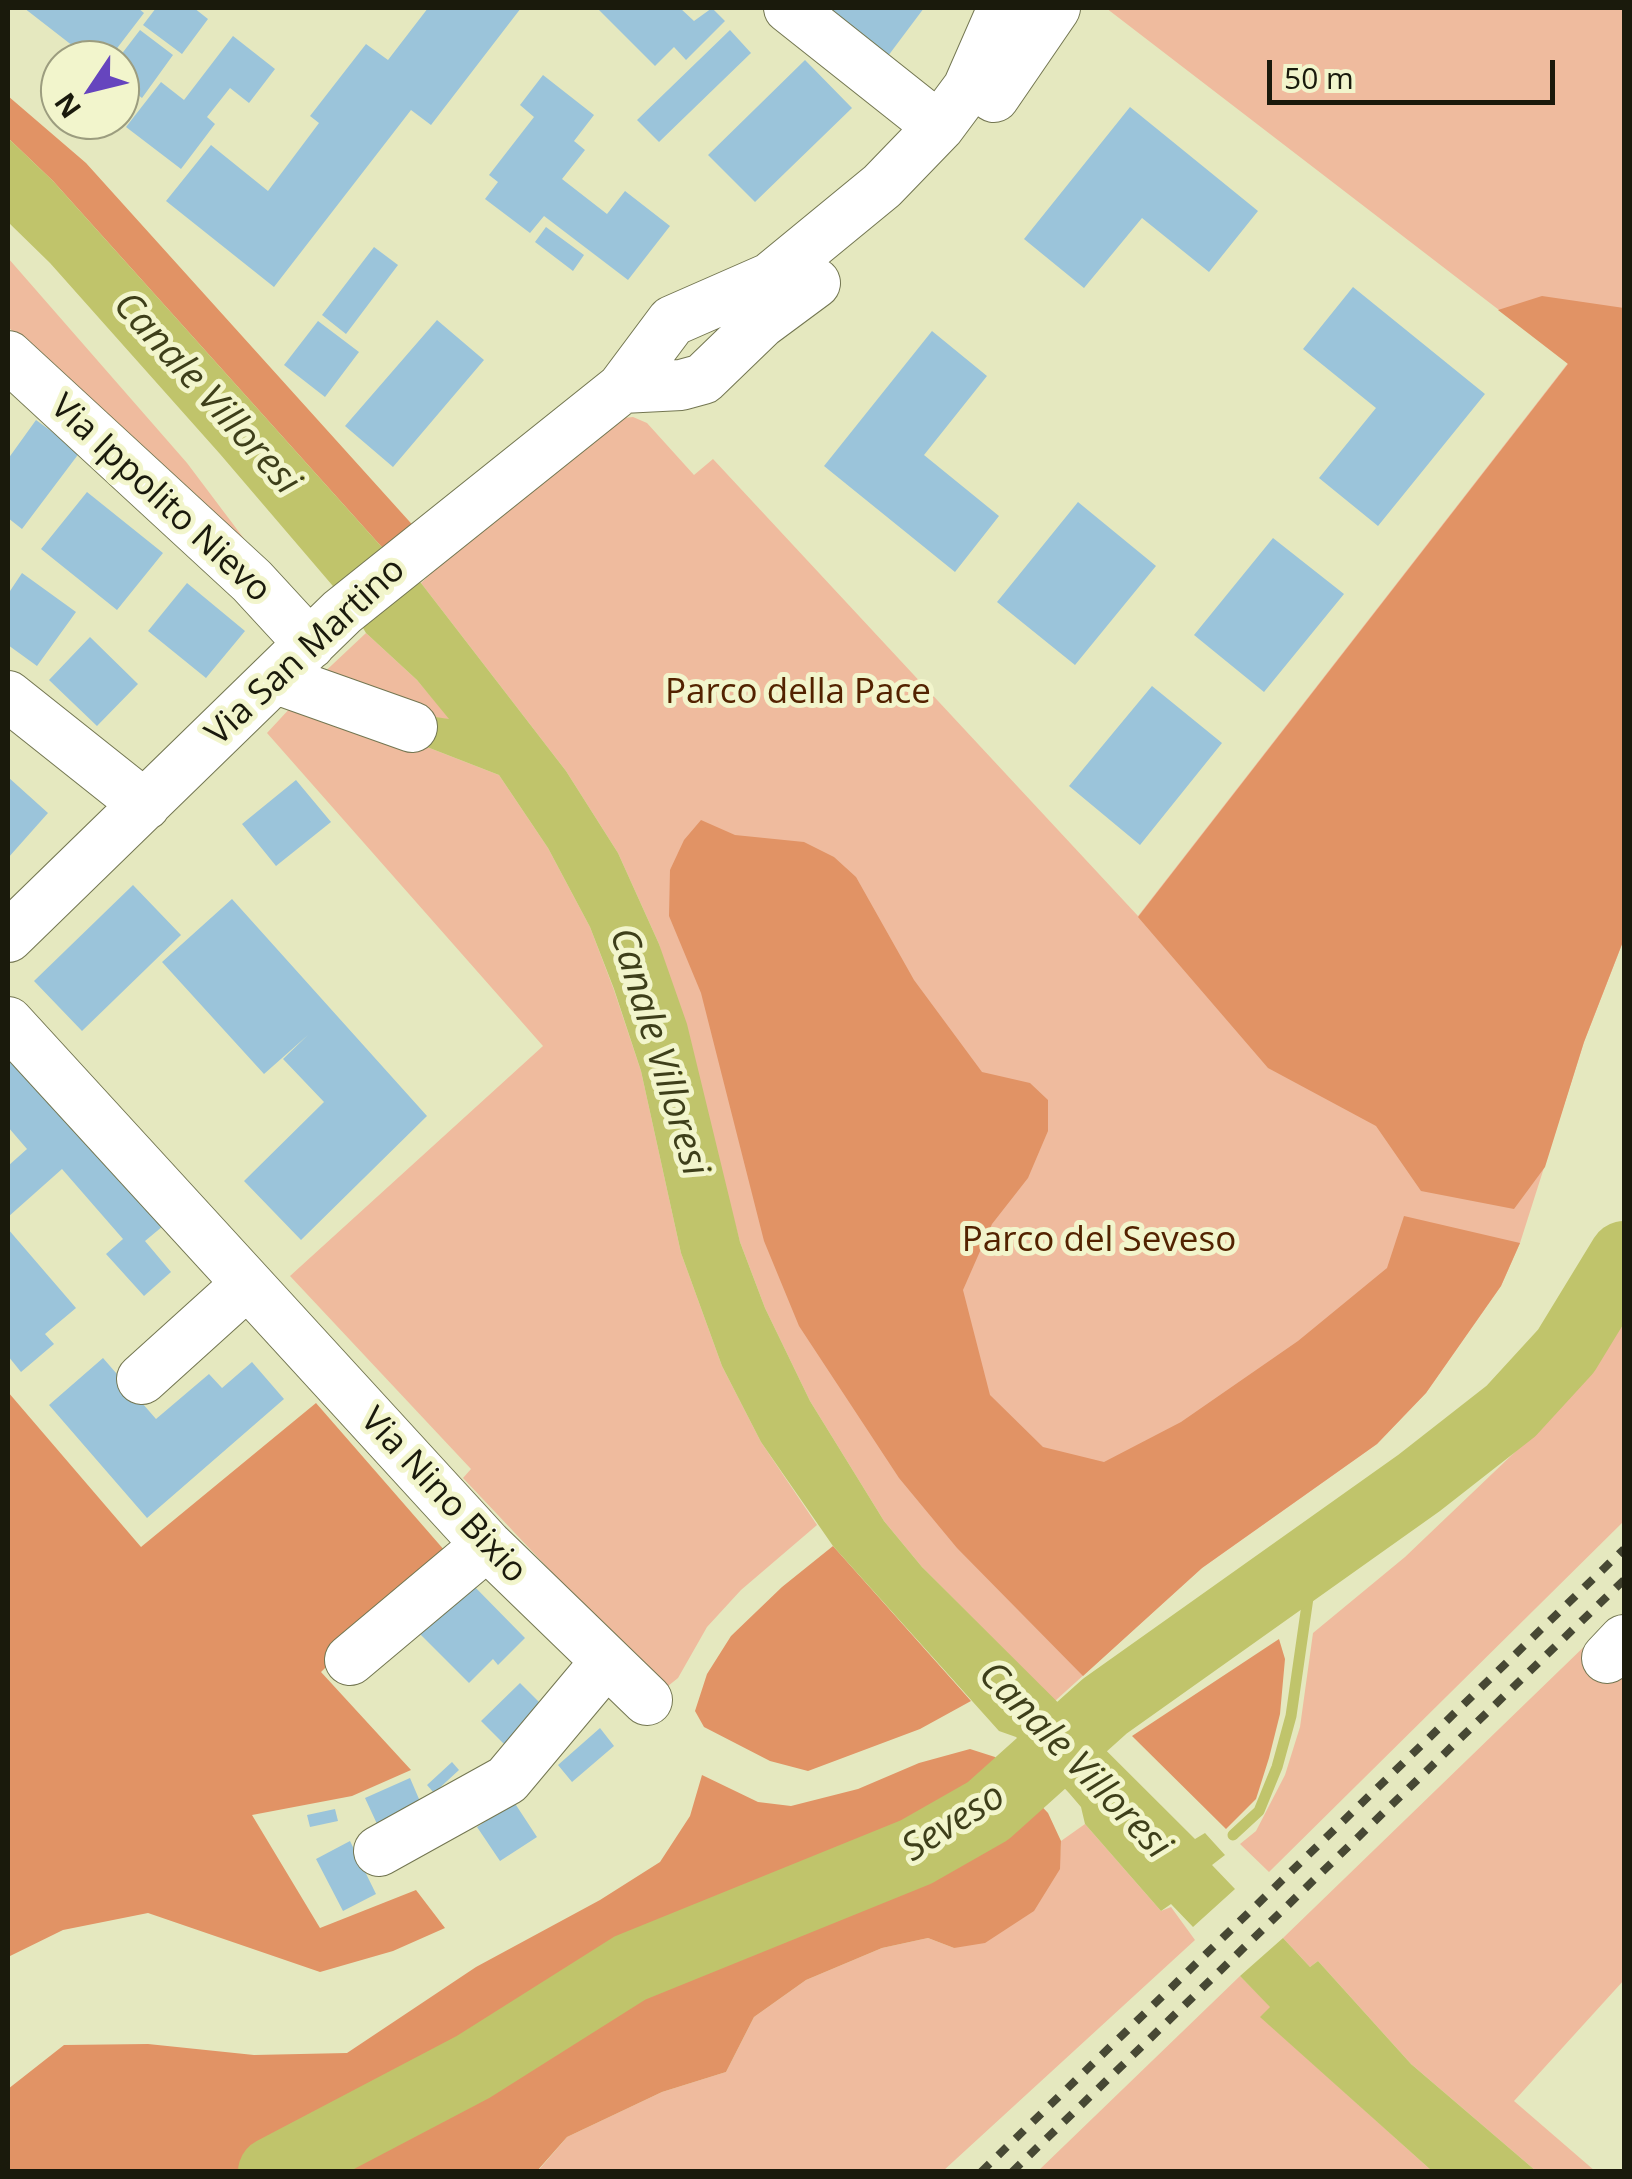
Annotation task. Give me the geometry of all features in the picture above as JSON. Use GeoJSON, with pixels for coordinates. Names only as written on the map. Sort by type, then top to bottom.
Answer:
{"type":"FeatureCollection","features":[{"type":"Feature","properties":{"kind":"street"},"geometry":{"type":"LineString","coordinates":[[789,8],[939,128]]}},
{"type":"Feature","properties":{"kind":"street","name":"Via San Martino"},"geometry":{"type":"LineString","coordinates":[[8,938],[326,628],[404,560],[622,388],[672,320],[751,290],[803,255],[882,186],[939,128],[968,88],[1004,8]]}},
{"type":"Feature","properties":{"kind":"street"},"geometry":{"type":"LineString","coordinates":[[622,388],[681,385],[704,379],[761,323],[846,260],[948,160],[1054,8]]}},
{"type":"Feature","properties":{"kind":"street","name":"Via Ippolito Nievo"},"geometry":{"type":"LineString","coordinates":[[8,356],[252,581],[326,628]]}},
{"type":"Feature","properties":{"kind":"street"},"geometry":{"type":"LineString","coordinates":[[274,678],[412,727]]}},
{"type":"Feature","properties":{"kind":"street"},"geometry":{"type":"LineString","coordinates":[[8,696],[145,805]]}},
{"type":"Feature","properties":{"kind":"street","name":"Via Nino Bixio"},"geometry":{"type":"LineString","coordinates":[[8,1022],[487,1545],[647,1700]]}},
{"type":"Feature","properties":{"kind":"street"},"geometry":{"type":"LineString","coordinates":[[142,1379],[246,1285]]}},
{"type":"Feature","properties":{"kind":"street"},"geometry":{"type":"LineString","coordinates":[[350,1660],[487,1545]]}},
{"type":"Feature","properties":{"kind":"street"},"geometry":{"type":"LineString","coordinates":[[378,1851],[507,1780],[605,1663]]}},
{"type":"Feature","properties":{"kind":"green space","name":"Parco del Seveso"},"geometry":{"type":"Polygon","coordinates":[[[1106,8],[1624,8],[1624,939],[1584,1042],[1520,1243],[1501,1286],[1426,1393],[1377,1444],[1202,1568],[1055,1701],[922,1567],[884,1521],[810,1401],[765,1308],[740,1242],[659,944],[618,853],[566,771],[421,583],[529,482],[613,419],[633,417],[647,423],[694,475],[713,459],[1138,916],[1568,363],[1106,8]]]}},
{"type":"Feature","properties":{"kind":"green space"},"geometry":{"type":"Polygon","coordinates":[[[8,258],[187,463],[245,540],[8,327],[8,258]]]}},
{"type":"Feature","properties":{"kind":"green space"},"geometry":{"type":"Polygon","coordinates":[[[366,633],[417,680],[451,720],[415,714],[316,680],[366,633]]]}},
{"type":"Feature","properties":{"kind":"green space"},"geometry":{"type":"Polygon","coordinates":[[[292,706],[409,740],[499,775],[548,848],[590,927],[614,990],[641,1071],[681,1253],[722,1366],[761,1442],[817,1525],[741,1590],[707,1627],[678,1678],[663,1690],[463,1478],[471,1469],[290,1276],[543,1046],[267,733],[292,706]]]}},
{"type":"Feature","properties":{"kind":"green space"},"geometry":{"type":"Polygon","coordinates":[[[1624,1299],[1624,1521],[1269,1872],[1240,1844],[1256,1831],[1285,1775],[1300,1727],[1313,1633],[1405,1557],[1515,1452],[1577,1372],[1624,1299]]]}},
{"type":"Feature","properties":{"kind":"green space"},"geometry":{"type":"Polygon","coordinates":[[[1592,1639],[1624,1673],[1624,1980],[1514,2101],[1595,2171],[1536,2171],[1411,2064],[1318,1961],[1310,1967],[1283,1938],[1592,1639]]]}},
{"type":"Feature","properties":{"kind":"green space"},"geometry":{"type":"Polygon","coordinates":[[[1085,1824],[1161,1911],[1171,1907],[1195,1940],[943,2171],[537,2172],[567,2137],[662,2092],[726,2072],[754,2017],[806,1980],[882,1948],[928,1938],[954,1948],[1059,1869],[1061,1841],[1085,1824]]]}},
{"type":"Feature","properties":{"kind":"green space"},"geometry":{"type":"Polygon","coordinates":[[[1240,1976],[1271,2007],[1261,2017],[1432,2171],[1037,2172],[1240,1976]]]}},
{"type":"Feature","properties":{"kind":"shaded area"},"geometry":{"type":"Polygon","coordinates":[[[8,96],[40,123],[40,140],[59,140],[86,163],[418,531],[388,554],[53,181],[8,138],[8,96]]]}},
{"type":"Feature","properties":{"kind":"shaded area"},"geometry":{"type":"Polygon","coordinates":[[[1542,296],[1624,308],[1624,939],[1584,1042],[1545,1167],[1514,1209],[1421,1191],[1376,1126],[1268,1068],[1138,917],[1568,364],[1498,310],[1542,296]]]}},
{"type":"Feature","properties":{"kind":"shaded area"},"geometry":{"type":"Polygon","coordinates":[[[701,820],[735,835],[804,842],[834,857],[856,877],[914,980],[982,1072],[1030,1083],[1048,1100],[1048,1131],[1028,1178],[992,1224],[963,1290],[990,1395],[1043,1447],[1104,1462],[1181,1422],[1298,1341],[1387,1268],[1404,1216],[1520,1243],[1501,1286],[1426,1393],[1377,1444],[1202,1568],[1083,1676],[957,1548],[899,1478],[799,1326],[764,1241],[701,993],[669,916],[670,870],[684,840],[701,820]]]}},
{"type":"Feature","properties":{"kind":"shaded area"},"geometry":{"type":"Polygon","coordinates":[[[8,1392],[141,1547],[316,1403],[445,1551],[321,1672],[411,1770],[352,1796],[252,1815],[320,1928],[416,1890],[445,1928],[393,1951],[320,1972],[148,1913],[63,1930],[8,1957],[8,1392]]]}},
{"type":"Feature","properties":{"kind":"shaded area"},"geometry":{"type":"Polygon","coordinates":[[[833,1546],[971,1701],[920,1729],[808,1771],[770,1761],[704,1727],[695,1711],[707,1674],[731,1636],[833,1546]]]}},
{"type":"Feature","properties":{"kind":"shaded area"},"geometry":{"type":"Polygon","coordinates":[[[1279,1639],[1285,1659],[1280,1714],[1269,1758],[1256,1799],[1226,1829],[1132,1736],[1279,1639]]]}},
{"type":"Feature","properties":{"kind":"shaded area"},"geometry":{"type":"Polygon","coordinates":[[[970,1749],[995,1757],[1048,1813],[1061,1841],[1060,1869],[1034,1911],[985,1943],[954,1948],[928,1938],[882,1948],[806,1980],[754,2017],[726,2072],[662,2092],[567,2137],[537,2171],[8,2171],[8,2089],[64,2045],[148,2044],[254,2055],[347,2053],[476,1967],[600,1900],[660,1862],[690,1816],[702,1775],[758,1802],[791,1806],[858,1789],[919,1763],[970,1749]]]}},
{"type":"Feature","properties":{"kind":"water","name":"Canale Villoresi"},"geometry":{"type":"Polygon","coordinates":[[[8,138],[53,181],[388,554],[421,583],[566,771],[618,853],[659,944],[687,1024],[740,1242],[765,1308],[810,1401],[884,1521],[922,1567],[1195,1839],[1205,1833],[1225,1855],[1212,1865],[1235,1889],[1193,1927],[1171,1904],[1161,1911],[1085,1824],[1081,1807],[1069,1793],[1016,1737],[999,1731],[833,1546],[761,1442],[722,1366],[681,1253],[641,1071],[614,989],[590,927],[548,848],[499,775],[409,740],[415,714],[449,719],[417,680],[366,633],[350,606],[220,454],[50,263],[8,222],[8,138]]]}},
{"type":"Feature","properties":{"kind":"water"},"geometry":{"type":"Polygon","coordinates":[[[1283,1938],[1310,1967],[1318,1961],[1411,2064],[1536,2171],[1432,2171],[1260,2017],[1270,2007],[1240,1976],[1283,1938]]]}},
{"type":"Feature","properties":{"kind":"building"},"geometry":{"type":"Polygon","coordinates":[[[24,8],[138,8],[144,13],[123,40],[65,40],[24,8]]]}},
{"type":"Feature","properties":{"kind":"building"},"geometry":{"type":"Polygon","coordinates":[[[156,8],[194,8],[208,19],[182,54],[143,25],[156,8]]]}},
{"type":"Feature","properties":{"kind":"building"},"geometry":{"type":"Polygon","coordinates":[[[428,8],[521,8],[431,125],[411,110],[274,287],[166,201],[211,145],[268,191],[319,123],[310,116],[366,44],[388,60],[428,8]]]}},
{"type":"Feature","properties":{"kind":"building"},"geometry":{"type":"Polygon","coordinates":[[[597,8],[680,8],[694,21],[712,8],[725,21],[686,60],[674,47],[655,66],[597,8]]]}},
{"type":"Feature","properties":{"kind":"building"},"geometry":{"type":"Polygon","coordinates":[[[824,8],[924,8],[888,56],[824,8]]]}},
{"type":"Feature","properties":{"kind":"building"},"geometry":{"type":"Polygon","coordinates":[[[140,30],[173,55],[142,98],[140,40],[132,40],[140,30]]]}},
{"type":"Feature","properties":{"kind":"building"},"geometry":{"type":"Polygon","coordinates":[[[730,30],[751,53],[659,142],[637,120],[730,30]]]}},
{"type":"Feature","properties":{"kind":"building"},"geometry":{"type":"Polygon","coordinates":[[[233,36],[275,69],[249,103],[230,88],[207,117],[215,124],[181,169],[140,138],[140,109],[161,82],[184,100],[233,36]]]}},
{"type":"Feature","properties":{"kind":"building"},"geometry":{"type":"Polygon","coordinates":[[[805,60],[852,108],[755,202],[708,155],[805,60]]]}},
{"type":"Feature","properties":{"kind":"building"},"geometry":{"type":"Polygon","coordinates":[[[543,75],[594,115],[574,141],[585,150],[562,179],[607,214],[625,191],[670,226],[628,280],[544,216],[530,233],[485,199],[498,182],[489,175],[534,117],[520,105],[543,75]]]}},
{"type":"Feature","properties":{"kind":"building"},"geometry":{"type":"Polygon","coordinates":[[[1130,107],[1258,211],[1209,272],[1142,218],[1084,288],[1024,239],[1130,107]]]}},
{"type":"Feature","properties":{"kind":"building"},"geometry":{"type":"Polygon","coordinates":[[[546,227],[584,255],[573,271],[535,242],[546,227]]]}},
{"type":"Feature","properties":{"kind":"building"},"geometry":{"type":"Polygon","coordinates":[[[374,247],[398,265],[346,334],[322,315],[374,247]]]}},
{"type":"Feature","properties":{"kind":"building"},"geometry":{"type":"Polygon","coordinates":[[[1353,287],[1485,394],[1378,526],[1319,478],[1376,408],[1303,349],[1353,287]]]}},
{"type":"Feature","properties":{"kind":"building"},"geometry":{"type":"Polygon","coordinates":[[[437,320],[484,360],[393,467],[345,426],[437,320]]]}},
{"type":"Feature","properties":{"kind":"building"},"geometry":{"type":"Polygon","coordinates":[[[318,321],[359,352],[325,397],[284,365],[318,321]]]}},
{"type":"Feature","properties":{"kind":"building"},"geometry":{"type":"Polygon","coordinates":[[[932,331],[987,376],[924,455],[999,516],[955,572],[824,466],[932,331]]]}},
{"type":"Feature","properties":{"kind":"building"},"geometry":{"type":"Polygon","coordinates":[[[36,420],[80,452],[22,529],[8,518],[8,459],[36,420]]]}},
{"type":"Feature","properties":{"kind":"building"},"geometry":{"type":"Polygon","coordinates":[[[87,492],[163,553],[117,610],[41,549],[87,492]]]}},
{"type":"Feature","properties":{"kind":"building"},"geometry":{"type":"Polygon","coordinates":[[[1078,502],[1156,566],[1075,665],[997,602],[1078,502]]]}},
{"type":"Feature","properties":{"kind":"building"},"geometry":{"type":"Polygon","coordinates":[[[1273,538],[1344,594],[1264,692],[1194,635],[1273,538]]]}},
{"type":"Feature","properties":{"kind":"building"},"geometry":{"type":"Polygon","coordinates":[[[22,573],[76,612],[37,666],[8,645],[8,594],[22,573]]]}},
{"type":"Feature","properties":{"kind":"building"},"geometry":{"type":"Polygon","coordinates":[[[187,583],[245,631],[206,678],[148,631],[187,583]]]}},
{"type":"Feature","properties":{"kind":"building"},"geometry":{"type":"Polygon","coordinates":[[[90,637],[138,684],[97,726],[49,680],[90,637]]]}},
{"type":"Feature","properties":{"kind":"building"},"geometry":{"type":"Polygon","coordinates":[[[1152,686],[1222,743],[1140,845],[1069,786],[1152,686]]]}},
{"type":"Feature","properties":{"kind":"building"},"geometry":{"type":"Polygon","coordinates":[[[8,777],[48,813],[8,858],[8,777]]]}},
{"type":"Feature","properties":{"kind":"building"},"geometry":{"type":"Polygon","coordinates":[[[296,780],[331,822],[276,866],[242,824],[296,780]]]}},
{"type":"Feature","properties":{"kind":"building"},"geometry":{"type":"Polygon","coordinates":[[[133,885],[181,935],[82,1031],[34,981],[133,885]]]}},
{"type":"Feature","properties":{"kind":"building"},"geometry":{"type":"Polygon","coordinates":[[[232,899],[427,1116],[301,1240],[244,1181],[324,1102],[283,1059],[308,1035],[264,1074],[162,962],[232,899]]]}},
{"type":"Feature","properties":{"kind":"building"},"geometry":{"type":"Polygon","coordinates":[[[8,1048],[163,1226],[145,1241],[171,1272],[144,1296],[106,1254],[123,1239],[62,1169],[8,1217],[8,1166],[27,1149],[8,1127],[8,1048]]]}},
{"type":"Feature","properties":{"kind":"building"},"geometry":{"type":"Polygon","coordinates":[[[8,1229],[76,1308],[45,1334],[54,1344],[21,1372],[8,1356],[8,1229]]]}},
{"type":"Feature","properties":{"kind":"building"},"geometry":{"type":"Polygon","coordinates":[[[103,1358],[156,1419],[209,1374],[222,1388],[252,1362],[284,1399],[147,1518],[49,1405],[103,1358]]]}},
{"type":"Feature","properties":{"kind":"building"},"geometry":{"type":"Polygon","coordinates":[[[471,1583],[525,1638],[498,1665],[493,1659],[469,1683],[420,1634],[471,1583]]]}},
{"type":"Feature","properties":{"kind":"building"},"geometry":{"type":"Polygon","coordinates":[[[520,1683],[544,1707],[505,1745],[481,1721],[520,1683]]]}},
{"type":"Feature","properties":{"kind":"building"},"geometry":{"type":"Polygon","coordinates":[[[600,1728],[614,1746],[572,1782],[558,1765],[600,1728]]]}},
{"type":"Feature","properties":{"kind":"building"},"geometry":{"type":"Polygon","coordinates":[[[452,1762],[459,1770],[434,1793],[427,1785],[452,1762]]]}},
{"type":"Feature","properties":{"kind":"building"},"geometry":{"type":"Polygon","coordinates":[[[410,1778],[422,1806],[378,1826],[365,1798],[410,1778]]]}},
{"type":"Feature","properties":{"kind":"building"},"geometry":{"type":"Polygon","coordinates":[[[514,1802],[537,1837],[500,1861],[477,1827],[514,1802]]]}},
{"type":"Feature","properties":{"kind":"building"},"geometry":{"type":"Polygon","coordinates":[[[335,1809],[338,1821],[310,1827],[307,1815],[335,1809]]]}},
{"type":"Feature","properties":{"kind":"building"},"geometry":{"type":"Polygon","coordinates":[[[350,1841],[376,1894],[343,1911],[316,1859],[350,1841]]]}},
{"type":"Feature","properties":{"kind":"waterway","name":"Seveso"},"geometry":{"type":"LineString","coordinates":[[273,2172],[473,2067],[630,1968],[916,1852],[988,1811],[1105,1706],[1419,1483],[1511,1411],[1566,1351],[1624,1256]]}},
{"type":"Feature","properties":{"kind":"waterway"},"geometry":{"type":"LineString","coordinates":[[1233,1835],[1259,1811],[1277,1767],[1291,1716],[1314,1556]]}},
{"type":"Feature","properties":{"kind":"railway"},"geometry":{"type":"LineString","coordinates":[[981,2172],[1624,1549]]}},
{"type":"Feature","properties":{"kind":"railway"},"geometry":{"type":"LineString","coordinates":[[1012,2172],[1624,1580]]}},
{"type":"Feature","properties":{"kind":"park label","name":"Parco della Pace"},"geometry":{"type":"Point","coordinates":[798,693]}}]}
